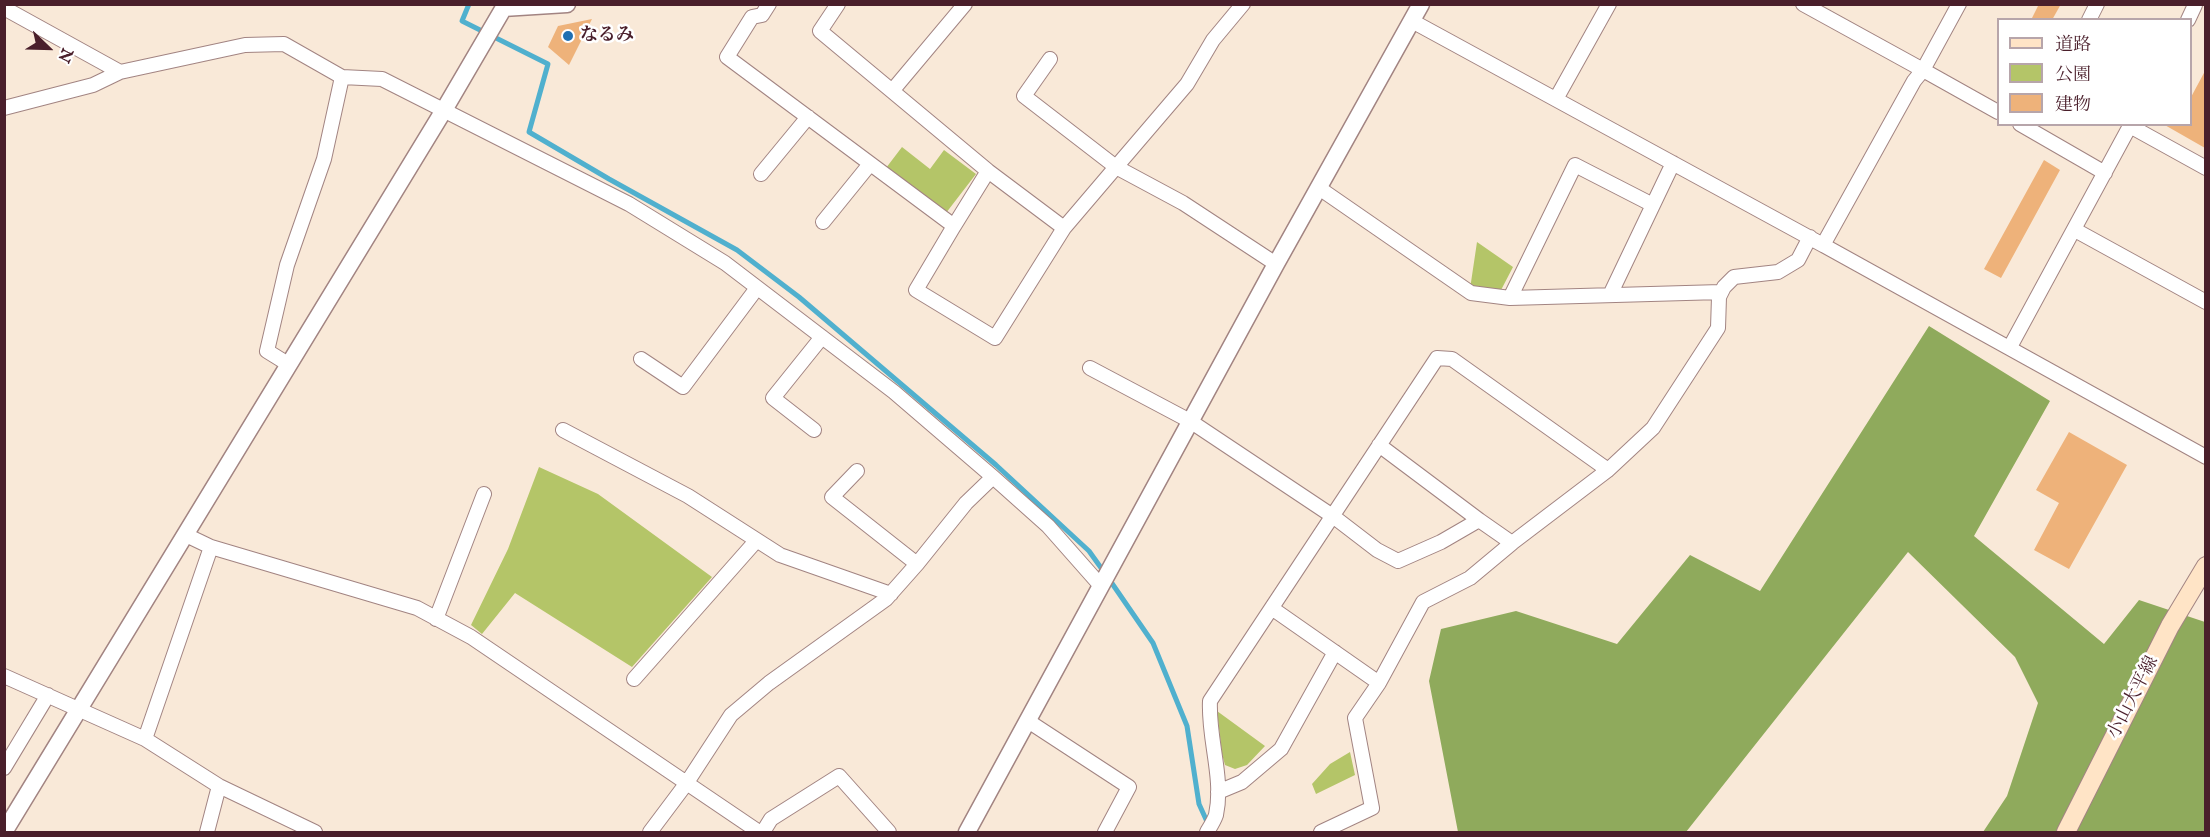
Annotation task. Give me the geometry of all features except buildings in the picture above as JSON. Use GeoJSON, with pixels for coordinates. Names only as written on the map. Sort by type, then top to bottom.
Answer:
{"type":"FeatureCollection","features":[{"type":"Feature","properties":{"kind":"main road","name":"小山大平線"},"geometry":{"type":"LineString","coordinates":[[2066,832],[2170,626],[2205,566]]}},
{"type":"Feature","properties":{"kind":"street"},"geometry":{"type":"LineString","coordinates":[[4,832],[444,110],[504,6],[567,4]]}},
{"type":"Feature","properties":{"kind":"street"},"geometry":{"type":"LineString","coordinates":[[769,4],[762,15],[752,17],[727,57],[954,226]]}},
{"type":"Feature","properties":{"kind":"street"},"geometry":{"type":"LineString","coordinates":[[838,4],[820,31],[988,171],[1064,228]]}},
{"type":"Feature","properties":{"kind":"street"},"geometry":{"type":"LineString","coordinates":[[892,91],[965,4]]}},
{"type":"Feature","properties":{"kind":"street"},"geometry":{"type":"LineString","coordinates":[[988,171],[916,290],[995,338],[1064,228],[1187,84],[1213,40],[1243,4]]}},
{"type":"Feature","properties":{"kind":"street"},"geometry":{"type":"LineString","coordinates":[[967,832],[1276,264],[1421,4]]}},
{"type":"Feature","properties":{"kind":"street"},"geometry":{"type":"LineString","coordinates":[[1556,99],[1609,4]]}},
{"type":"Feature","properties":{"kind":"street"},"geometry":{"type":"LineString","coordinates":[[1803,4],[1997,111]]}},
{"type":"Feature","properties":{"kind":"street"},"geometry":{"type":"LineString","coordinates":[[2090,18],[2097,4]]}},
{"type":"Feature","properties":{"kind":"street"},"geometry":{"type":"LineString","coordinates":[[1823,245],[1914,81],[1923,70],[1956,5]]}},
{"type":"Feature","properties":{"kind":"street"},"geometry":{"type":"LineString","coordinates":[[4,8],[120,72]]}},
{"type":"Feature","properties":{"kind":"street"},"geometry":{"type":"LineString","coordinates":[[1412,21],[1810,237],[2205,457]]}},
{"type":"Feature","properties":{"kind":"street"},"geometry":{"type":"LineString","coordinates":[[4,108],[93,85],[120,72],[245,45],[284,44],[342,77],[382,79],[629,204],[725,263],[894,392],[993,477],[1048,526],[1101,586]]}},
{"type":"Feature","properties":{"kind":"street"},"geometry":{"type":"LineString","coordinates":[[1050,59],[1024,96],[1116,166],[1184,203],[1276,264]]}},
{"type":"Feature","properties":{"kind":"street"},"geometry":{"type":"LineString","coordinates":[[288,364],[267,351],[287,265],[324,159],[342,77]]}},
{"type":"Feature","properties":{"kind":"street"},"geometry":{"type":"LineString","coordinates":[[761,174],[808,117]]}},
{"type":"Feature","properties":{"kind":"street"},"geometry":{"type":"LineString","coordinates":[[2010,347],[2130,126]]}},
{"type":"Feature","properties":{"kind":"street"},"geometry":{"type":"LineString","coordinates":[[2133,126],[2205,168]]}},
{"type":"Feature","properties":{"kind":"street"},"geometry":{"type":"LineString","coordinates":[[2029,127],[2105,173]]}},
{"type":"Feature","properties":{"kind":"street"},"geometry":{"type":"LineString","coordinates":[[1610,295],[1673,163]]}},
{"type":"Feature","properties":{"kind":"street"},"geometry":{"type":"LineString","coordinates":[[823,222],[870,164]]}},
{"type":"Feature","properties":{"kind":"street"},"geometry":{"type":"LineString","coordinates":[[1510,298],[1575,165],[1653,205]]}},
{"type":"Feature","properties":{"kind":"street"},"geometry":{"type":"LineString","coordinates":[[1319,188],[1471,293],[1510,298],[1721,292]]}},
{"type":"Feature","properties":{"kind":"street"},"geometry":{"type":"LineString","coordinates":[[2075,230],[2205,302]]}},
{"type":"Feature","properties":{"kind":"street"},"geometry":{"type":"LineString","coordinates":[[1321,832],[1372,808],[1355,718],[1379,683],[1423,602],[1470,578],[1608,470],[1653,428],[1718,328],[1721,292],[1724,287],[1734,278],[1778,272],[1798,260],[1810,237]]}},
{"type":"Feature","properties":{"kind":"street"},"geometry":{"type":"LineString","coordinates":[[641,359],[683,387],[758,288]]}},
{"type":"Feature","properties":{"kind":"street"},"geometry":{"type":"LineString","coordinates":[[814,430],[773,398],[822,337]]}},
{"type":"Feature","properties":{"kind":"street"},"geometry":{"type":"LineString","coordinates":[[1208,832],[1216,817],[1218,792],[1210,701],[1334,517],[1437,358],[1452,359],[1608,470]]}},
{"type":"Feature","properties":{"kind":"street"},"geometry":{"type":"LineString","coordinates":[[1090,368],[1190,421],[1334,517],[1377,550],[1398,561],[1441,542],[1479,520]]}},
{"type":"Feature","properties":{"kind":"street"},"geometry":{"type":"LineString","coordinates":[[563,430],[688,496],[780,555],[891,594]]}},
{"type":"Feature","properties":{"kind":"street"},"geometry":{"type":"LineString","coordinates":[[1379,445],[1512,543]]}},
{"type":"Feature","properties":{"kind":"street"},"geometry":{"type":"LineString","coordinates":[[857,471],[832,498],[917,564]]}},
{"type":"Feature","properties":{"kind":"street"},"geometry":{"type":"LineString","coordinates":[[650,832],[686,784],[731,715],[769,683],[891,594],[966,503],[993,477]]}},
{"type":"Feature","properties":{"kind":"street"},"geometry":{"type":"LineString","coordinates":[[436,619],[484,494]]}},
{"type":"Feature","properties":{"kind":"street"},"geometry":{"type":"LineString","coordinates":[[186,535],[211,547],[417,608],[471,637],[759,832]]}},
{"type":"Feature","properties":{"kind":"street"},"geometry":{"type":"LineString","coordinates":[[634,679],[756,541]]}},
{"type":"Feature","properties":{"kind":"street"},"geometry":{"type":"LineString","coordinates":[[145,739],[211,547]]}},
{"type":"Feature","properties":{"kind":"street"},"geometry":{"type":"LineString","coordinates":[[1272,609],[1379,683]]}},
{"type":"Feature","properties":{"kind":"street"},"geometry":{"type":"LineString","coordinates":[[1218,792],[1242,782],[1281,749],[1335,652]]}},
{"type":"Feature","properties":{"kind":"street"},"geometry":{"type":"LineString","coordinates":[[4,676],[145,739],[219,786],[315,832]]}},
{"type":"Feature","properties":{"kind":"street"},"geometry":{"type":"LineString","coordinates":[[4,768],[48,695]]}},
{"type":"Feature","properties":{"kind":"street"},"geometry":{"type":"LineString","coordinates":[[1028,721],[1129,787],[1105,832]]}},
{"type":"Feature","properties":{"kind":"street"},"geometry":{"type":"LineString","coordinates":[[763,832],[771,819],[838,776],[889,832]]}},
{"type":"Feature","properties":{"kind":"street"},"geometry":{"type":"LineString","coordinates":[[207,832],[219,786]]}},
{"type":"Feature","properties":{"kind":"green space"},"geometry":{"type":"Polygon","coordinates":[[[902,147],[930,169],[944,150],[976,174],[946,213],[886,168],[902,147]]]}},
{"type":"Feature","properties":{"kind":"green space"},"geometry":{"type":"Polygon","coordinates":[[[1477,242],[1513,267],[1500,292],[1470,289],[1477,242]]]}},
{"type":"Feature","properties":{"kind":"green space"},"geometry":{"type":"Polygon","coordinates":[[[1929,326],[2050,401],[1974,536],[2104,644],[2139,600],[2205,622],[2205,832],[1983,832],[2007,796],[2038,703],[2015,657],[1908,552],[1686,832],[1458,832],[1429,681],[1441,629],[1516,611],[1617,644],[1690,555],[1760,591],[1929,326]]]}},
{"type":"Feature","properties":{"kind":"green space"},"geometry":{"type":"Polygon","coordinates":[[[539,467],[598,494],[712,577],[632,667],[515,593],[482,634],[471,625],[508,549],[539,467]]]}},
{"type":"Feature","properties":{"kind":"green space"},"geometry":{"type":"Polygon","coordinates":[[[1217,711],[1265,746],[1247,765],[1235,769],[1225,765],[1217,711]]]}},
{"type":"Feature","properties":{"kind":"green space"},"geometry":{"type":"Polygon","coordinates":[[[1350,752],[1355,775],[1316,794],[1312,784],[1330,764],[1350,752]]]}},
{"type":"Feature","properties":{"kind":"waterway"},"geometry":{"type":"LineString","coordinates":[[469,4],[462,21],[548,64],[529,132],[737,250],[799,297],[996,465],[1089,551],[1104,572]]}},
{"type":"Feature","properties":{"kind":"waterway"},"geometry":{"type":"LineString","coordinates":[[1109,579],[1153,643],[1187,726],[1199,804],[1209,826]]}},
{"type":"Feature","properties":{"kind":"place","name":"なるみ"},"geometry":{"type":"Point","coordinates":[568,36]}}]}
